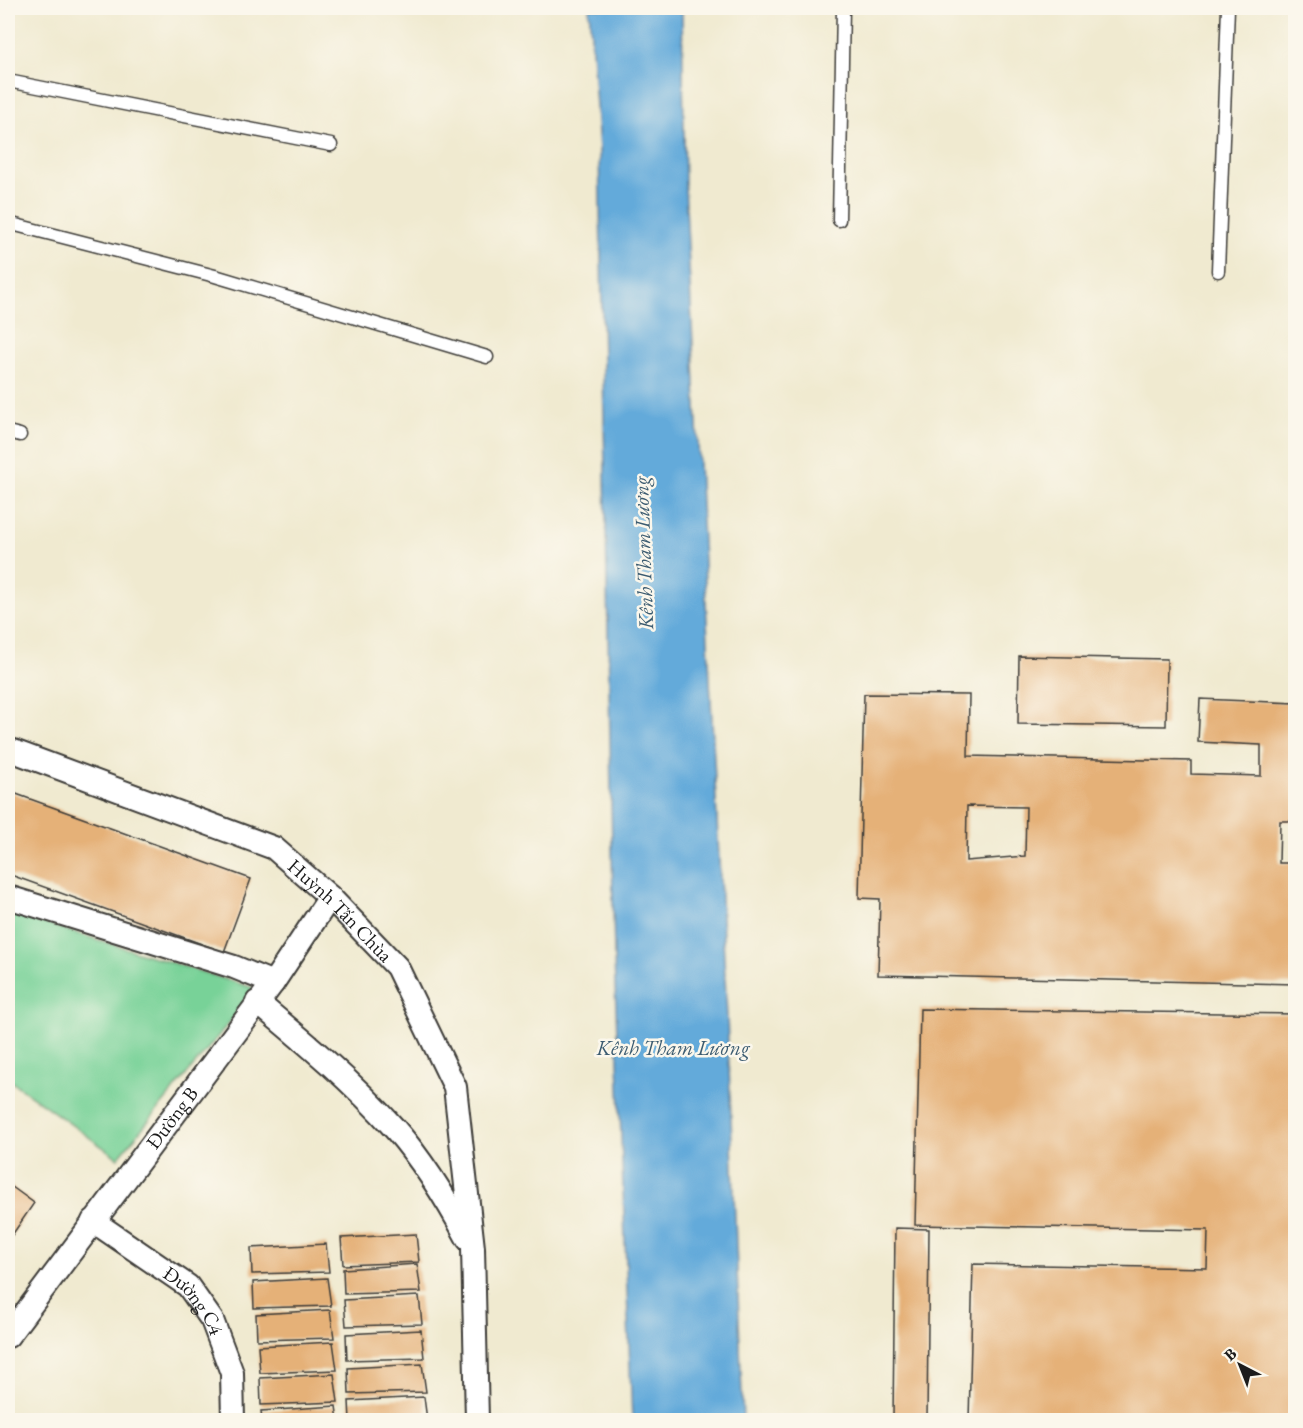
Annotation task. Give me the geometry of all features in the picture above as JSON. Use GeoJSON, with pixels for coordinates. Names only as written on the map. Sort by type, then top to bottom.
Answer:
{"type":"FeatureCollection","features":[{"type":"Feature","properties":{"kind":"street","name":"Huỳnh Tấn Chùa"},"geometry":{"type":"LineString","coordinates":[[8,749],[274,848],[330,897],[397,967],[455,1087],[473,1248],[477,1420]]}},
{"type":"Feature","properties":{"kind":"street"},"geometry":{"type":"LineString","coordinates":[[8,897],[234,967],[273,983]]}},
{"type":"Feature","properties":{"kind":"street","name":"Đường B"},"geometry":{"type":"LineString","coordinates":[[8,1336],[273,983],[330,897]]}},
{"type":"Feature","properties":{"kind":"street","name":"Huỳnh Tấn Chùa"},"geometry":{"type":"LineString","coordinates":[[257,1002],[333,1066],[396,1130],[443,1193],[473,1248]]}},
{"type":"Feature","properties":{"kind":"street","name":"Đường C4"},"geometry":{"type":"LineString","coordinates":[[93,1221],[188,1286],[212,1320],[232,1373],[233,1420]]}},
{"type":"Feature","properties":{"kind":"lane"},"geometry":{"type":"LineString","coordinates":[[839,220],[843,8]]}},
{"type":"Feature","properties":{"kind":"lane"},"geometry":{"type":"LineString","coordinates":[[1218,271],[1228,8]]}},
{"type":"Feature","properties":{"kind":"lane"},"geometry":{"type":"LineString","coordinates":[[8,81],[331,145]]}},
{"type":"Feature","properties":{"kind":"lane"},"geometry":{"type":"LineString","coordinates":[[8,223],[216,276],[487,357]]}},
{"type":"Feature","properties":{"kind":"green space"},"geometry":{"type":"Polygon","coordinates":[[[8,912],[257,989],[118,1158],[8,1079],[8,912]]]}},
{"type":"Feature","properties":{"kind":"water","name":"Kênh Tham Lương"},"geometry":{"type":"Polygon","coordinates":[[[589,8],[682,8],[685,186],[727,1016],[743,1420],[632,1420],[614,958],[599,149],[589,8]]]}},
{"type":"Feature","properties":{"kind":"building"},"geometry":{"type":"Polygon","coordinates":[[[1019,656],[1167,659],[1166,726],[1018,724],[1019,656]]]}},
{"type":"Feature","properties":{"kind":"building"},"geometry":{"type":"Polygon","coordinates":[[[864,694],[969,695],[968,756],[1191,761],[1191,774],[1261,776],[1261,745],[1198,742],[1200,699],[1296,703],[1296,821],[1280,821],[1279,863],[1296,863],[1296,984],[878,975],[880,899],[859,898],[864,694]],[[967,806],[966,861],[1025,856],[1026,807],[967,806]]]}},
{"type":"Feature","properties":{"kind":"building"},"geometry":{"type":"Polygon","coordinates":[[[8,791],[251,879],[224,952],[8,874],[8,791]]]}},
{"type":"Feature","properties":{"kind":"building"},"geometry":{"type":"Polygon","coordinates":[[[920,1009],[1296,1014],[1296,1420],[969,1420],[973,1264],[1207,1268],[1208,1230],[915,1225],[920,1009]]]}},
{"type":"Feature","properties":{"kind":"building"},"geometry":{"type":"Polygon","coordinates":[[[8,1184],[34,1203],[8,1241],[8,1184]]]}},
{"type":"Feature","properties":{"kind":"building"},"geometry":{"type":"Polygon","coordinates":[[[895,1228],[929,1229],[927,1420],[893,1420],[895,1228]]]}},
{"type":"Feature","properties":{"kind":"building"},"geometry":{"type":"Polygon","coordinates":[[[416,1234],[419,1262],[343,1265],[341,1238],[416,1234]]]}},
{"type":"Feature","properties":{"kind":"building"},"geometry":{"type":"Polygon","coordinates":[[[326,1244],[329,1272],[252,1274],[251,1248],[326,1244]]]}},
{"type":"Feature","properties":{"kind":"building"},"geometry":{"type":"Polygon","coordinates":[[[417,1264],[421,1292],[344,1294],[343,1269],[417,1264]]]}},
{"type":"Feature","properties":{"kind":"building"},"geometry":{"type":"Polygon","coordinates":[[[327,1278],[331,1306],[254,1308],[253,1282],[327,1278]]]}},
{"type":"Feature","properties":{"kind":"building"},"geometry":{"type":"Polygon","coordinates":[[[419,1296],[422,1324],[346,1326],[344,1300],[419,1296]]]}},
{"type":"Feature","properties":{"kind":"building"},"geometry":{"type":"Polygon","coordinates":[[[330,1310],[334,1338],[257,1340],[256,1314],[330,1310]]]}},
{"type":"Feature","properties":{"kind":"building"},"geometry":{"type":"Polygon","coordinates":[[[421,1330],[424,1358],[347,1360],[346,1334],[421,1330]]]}},
{"type":"Feature","properties":{"kind":"building"},"geometry":{"type":"Polygon","coordinates":[[[333,1342],[337,1370],[260,1373],[258,1346],[333,1342]]]}},
{"type":"Feature","properties":{"kind":"building"},"geometry":{"type":"Polygon","coordinates":[[[422,1364],[426,1392],[349,1394],[348,1368],[422,1364]]]}},
{"type":"Feature","properties":{"kind":"building"},"geometry":{"type":"Polygon","coordinates":[[[334,1374],[338,1402],[261,1405],[260,1378],[334,1374]]]}},
{"type":"Feature","properties":{"kind":"building"},"geometry":{"type":"Polygon","coordinates":[[[424,1397],[427,1420],[350,1420],[349,1401],[424,1397]]]}},
{"type":"Feature","properties":{"kind":"building"},"geometry":{"type":"Polygon","coordinates":[[[336,1406],[338,1420],[262,1420],[261,1411],[336,1406]]]}}]}
